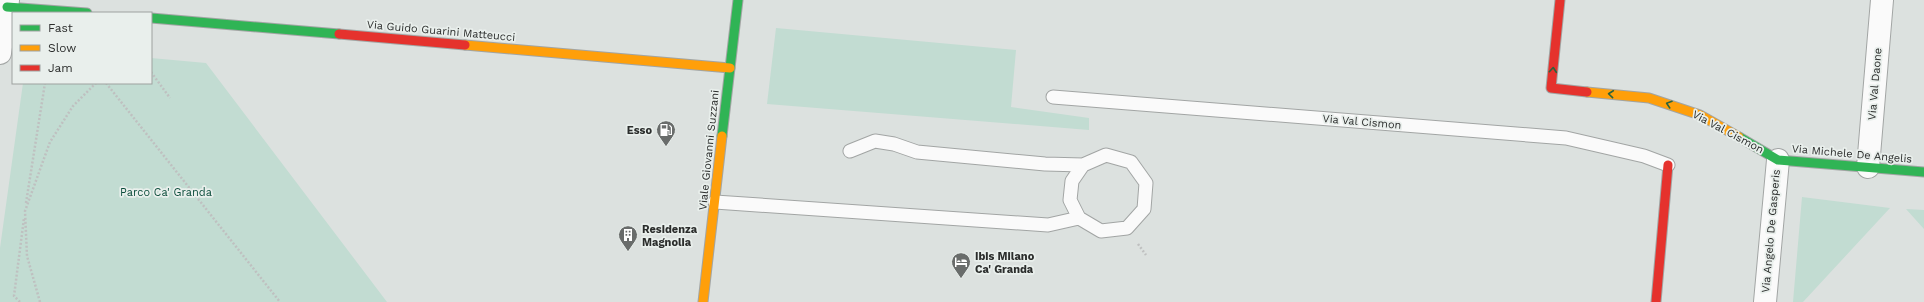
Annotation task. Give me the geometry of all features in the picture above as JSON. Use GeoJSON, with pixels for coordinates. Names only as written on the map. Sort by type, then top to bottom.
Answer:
{"type":"FeatureCollection","features":[{"type":"Feature","properties":{"kind":"street","name":"Viale Giovanni Suzzani"},"geometry":{"type":"LineString","coordinates":[[704,302],[738,0]]}},
{"type":"Feature","properties":{"kind":"street","name":"Via Val Cismon"},"geometry":{"type":"LineString","coordinates":[[1560,0],[1551,88],[1649,98],[1700,115],[1778,160]]}},
{"type":"Feature","properties":{"kind":"street","name":"Via Val Daone"},"geometry":{"type":"LineString","coordinates":[[1868,167],[1882,0]]}},
{"type":"Feature","properties":{"kind":"street"},"geometry":{"type":"LineString","coordinates":[[0,53],[8,3],[79,12]]}},
{"type":"Feature","properties":{"kind":"street","name":"Via Guido Guarini Matteucci"},"geometry":{"type":"LineString","coordinates":[[152,18],[730,68]]}},
{"type":"Feature","properties":{"kind":"street","name":"Via Michele De Angelis"},"geometry":{"type":"LineString","coordinates":[[1778,160],[1924,172]]}},
{"type":"Feature","properties":{"kind":"street","name":"Via Angelo De Gasperis"},"geometry":{"type":"LineString","coordinates":[[1765,302],[1778,160]]}},
{"type":"Feature","properties":{"kind":"street"},"geometry":{"type":"LineString","coordinates":[[1656,302],[1668,165]]}},
{"type":"Feature","properties":{"kind":"lane","name":"Via Val Cismon"},"geometry":{"type":"LineString","coordinates":[[1053,97],[1566,138],[1644,156],[1668,165]]}},
{"type":"Feature","properties":{"kind":"lane"},"geometry":{"type":"LineString","coordinates":[[850,150],[875,141],[894,144],[917,152],[1045,164],[1083,165],[1106,155],[1131,162],[1146,183],[1144,209],[1127,228],[1101,231],[1079,218],[1070,200],[1072,181],[1083,165]]}},
{"type":"Feature","properties":{"kind":"lane"},"geometry":{"type":"LineString","coordinates":[[715,202],[1048,225],[1079,218]]}},
{"type":"Feature","properties":{"kind":"path"},"geometry":{"type":"LineString","coordinates":[[152,73],[170,98]]}},
{"type":"Feature","properties":{"kind":"path"},"geometry":{"type":"LineString","coordinates":[[20,302],[14,296],[25,211],[45,84]]}},
{"type":"Feature","properties":{"kind":"path"},"geometry":{"type":"LineString","coordinates":[[40,302],[27,256],[25,211],[50,142],[73,106],[95,84]]}},
{"type":"Feature","properties":{"kind":"path"},"geometry":{"type":"LineString","coordinates":[[107,84],[280,302]]}},
{"type":"Feature","properties":{"kind":"green space"},"geometry":{"type":"Polygon","coordinates":[[[776,28],[1016,50],[1011,107],[1089,118],[1089,130],[767,104],[776,28]]]}},
{"type":"Feature","properties":{"kind":"green space","name":"Parco Ca' Granda"},"geometry":{"type":"Polygon","coordinates":[[[152,58],[206,63],[387,302],[0,302],[0,248],[23,84],[152,84],[152,58]]]}},
{"type":"Feature","properties":{"kind":"green space"},"geometry":{"type":"Polygon","coordinates":[[[1802,197],[1890,208],[1803,302],[1793,302],[1802,197]]]}},
{"type":"Feature","properties":{"kind":"green space"},"geometry":{"type":"Polygon","coordinates":[[[1906,209],[1924,210],[1924,229],[1906,209]]]}},
{"type":"Feature","properties":{"kind":"traffic: fast"},"geometry":{"type":"LineString","coordinates":[[722,136],[738,0]]}},
{"type":"Feature","properties":{"kind":"traffic: fast"},"geometry":{"type":"LineString","coordinates":[[7,7],[74,12]]}},
{"type":"Feature","properties":{"kind":"traffic: fast"},"geometry":{"type":"LineString","coordinates":[[152,18],[339,34]]}},
{"type":"Feature","properties":{"kind":"traffic: fast"},"geometry":{"type":"LineString","coordinates":[[1739,137],[1778,160],[1924,172]]}},
{"type":"Feature","properties":{"kind":"traffic: slow"},"geometry":{"type":"LineString","coordinates":[[465,45],[730,68]]}},
{"type":"Feature","properties":{"kind":"traffic: slow"},"geometry":{"type":"LineString","coordinates":[[1587,92],[1649,98],[1700,115],[1739,137]]}},
{"type":"Feature","properties":{"kind":"traffic: slow"},"geometry":{"type":"LineString","coordinates":[[703,302],[722,136]]}},
{"type":"Feature","properties":{"kind":"traffic: jam"},"geometry":{"type":"LineString","coordinates":[[1560,0],[1551,88],[1587,92]]}},
{"type":"Feature","properties":{"kind":"traffic: jam"},"geometry":{"type":"LineString","coordinates":[[339,34],[465,45]]}},
{"type":"Feature","properties":{"kind":"traffic: jam"},"geometry":{"type":"LineString","coordinates":[[1656,302],[1668,165]]}},
{"type":"Feature","properties":{"kind":"place","name":"Esso"},"geometry":{"type":"Point","coordinates":[666,147]}},
{"type":"Feature","properties":{"kind":"place","name":"Residenza Magnolia"},"geometry":{"type":"Point","coordinates":[628,252]}},
{"type":"Feature","properties":{"kind":"place","name":"Ibis Milano Ca' Granda"},"geometry":{"type":"Point","coordinates":[961,279]}}]}
